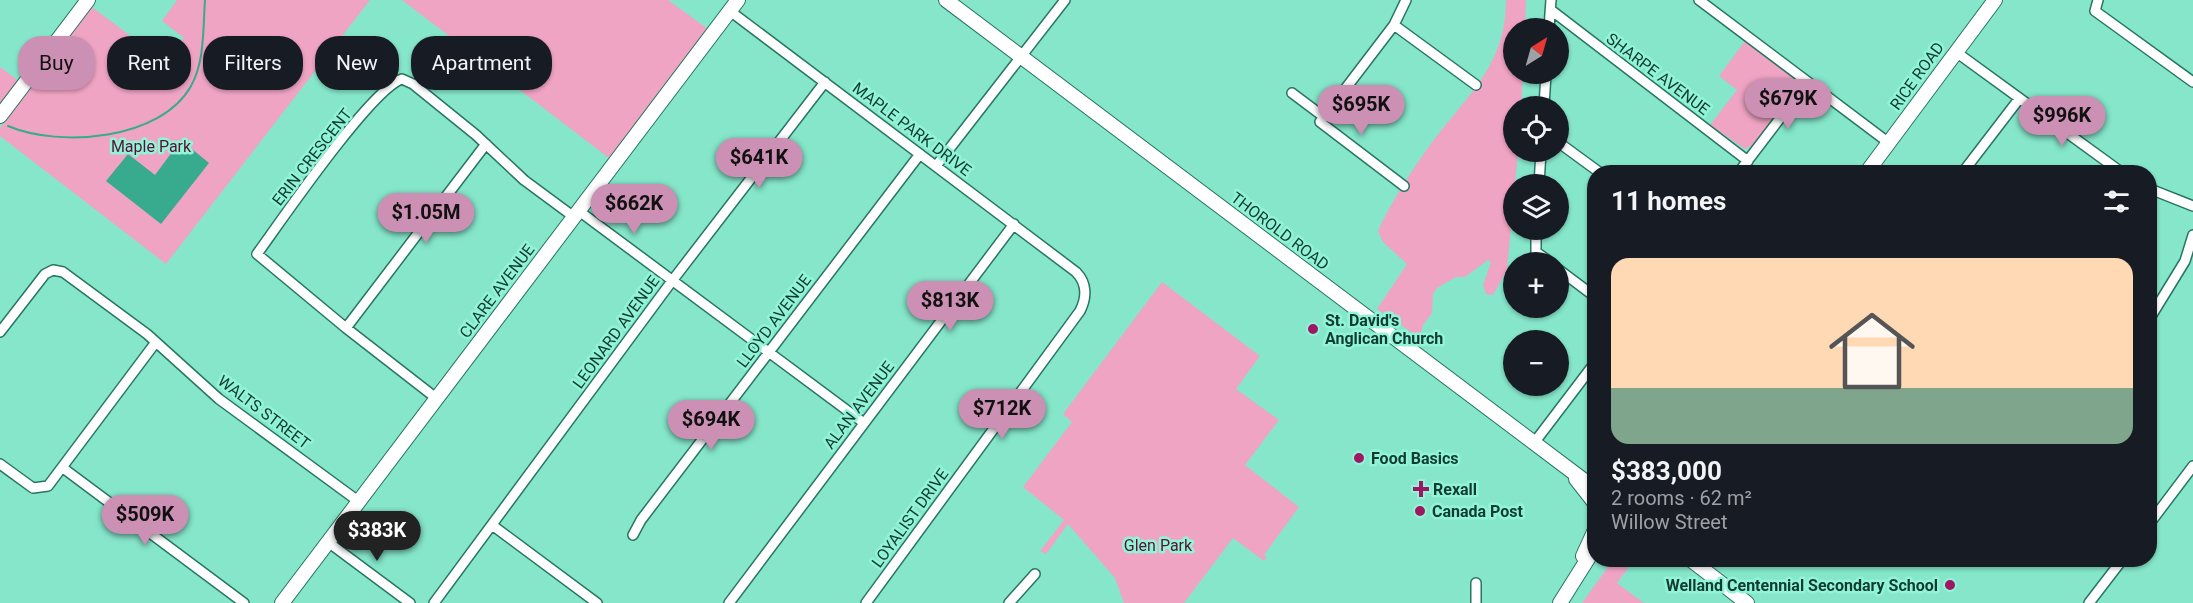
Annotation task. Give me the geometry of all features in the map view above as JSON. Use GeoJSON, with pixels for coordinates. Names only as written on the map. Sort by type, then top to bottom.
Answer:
{"type":"FeatureCollection","features":[{"type":"Feature","properties":{"kind":"street"},"geometry":{"type":"LineString","coordinates":[[0,116],[88,0]]}},
{"type":"Feature","properties":{"kind":"street","name":"THOROLD ROAD"},"geometry":{"type":"LineString","coordinates":[[946,0],[1587,483]]}},
{"type":"Feature","properties":{"kind":"street"},"geometry":{"type":"LineString","coordinates":[[936,166],[1065,0]]}},
{"type":"Feature","properties":{"kind":"street"},"geometry":{"type":"LineString","coordinates":[[1404,186],[1320,122],[1394,25],[1406,0]]}},
{"type":"Feature","properties":{"kind":"street"},"geometry":{"type":"LineString","coordinates":[[1699,0],[1889,143]]}},
{"type":"Feature","properties":{"kind":"street","name":"RICE ROAD"},"geometry":{"type":"LineString","coordinates":[[1872,165],[1995,0]]}},
{"type":"Feature","properties":{"kind":"street"},"geometry":{"type":"LineString","coordinates":[[2098,0],[2095,11],[2193,82]]}},
{"type":"Feature","properties":{"kind":"street","name":"MAPLE PARK DRIVE"},"geometry":{"type":"LineString","coordinates":[[734,5],[825,82],[1076,272]]}},
{"type":"Feature","properties":{"kind":"street","name":"CLARE AVENUE"},"geometry":{"type":"LineString","coordinates":[[282,603],[734,5]]}},
{"type":"Feature","properties":{"kind":"street","name":"SHARPE AVENUE"},"geometry":{"type":"LineString","coordinates":[[1551,5],[1748,161]]}},
{"type":"Feature","properties":{"kind":"street"},"geometry":{"type":"LineString","coordinates":[[1394,25],[1476,85]]}},
{"type":"Feature","properties":{"kind":"street"},"geometry":{"type":"LineString","coordinates":[[1956,52],[2111,165]]}},
{"type":"Feature","properties":{"kind":"street","name":"ERIN CRESCENT"},"geometry":{"type":"LineString","coordinates":[[436,398],[345,328],[257,254],[321,166],[387,87],[402,79],[413,84],[486,144],[524,180],[672,281],[864,423]]}},
{"type":"Feature","properties":{"kind":"street","name":"LEONARD AVENUE"},"geometry":{"type":"LineString","coordinates":[[434,603],[672,281],[825,82]]}},
{"type":"Feature","properties":{"kind":"street"},"geometry":{"type":"LineString","coordinates":[[1745,165],[1807,82]]}},
{"type":"Feature","properties":{"kind":"street"},"geometry":{"type":"LineString","coordinates":[[1292,93],[1324,117]]}},
{"type":"Feature","properties":{"kind":"street"},"geometry":{"type":"LineString","coordinates":[[1968,165],[2019,99]]}},
{"type":"Feature","properties":{"kind":"street"},"geometry":{"type":"LineString","coordinates":[[345,328],[486,144]]}},
{"type":"Feature","properties":{"kind":"street"},"geometry":{"type":"LineString","coordinates":[[1569,149],[1590,165]]}},
{"type":"Feature","properties":{"kind":"street","name":"LLOYD AVENUE"},"geometry":{"type":"LineString","coordinates":[[633,535],[641,520],[920,154]]}},
{"type":"Feature","properties":{"kind":"street"},"geometry":{"type":"LineString","coordinates":[[2157,192],[2193,206]]}},
{"type":"Feature","properties":{"kind":"street","name":"ALAN AVENUE"},"geometry":{"type":"LineString","coordinates":[[729,603],[1014,224]]}},
{"type":"Feature","properties":{"kind":"street"},"geometry":{"type":"LineString","coordinates":[[2157,307],[2185,261],[2193,235]]}},
{"type":"Feature","properties":{"kind":"street","name":"WALTS STREET"},"geometry":{"type":"LineString","coordinates":[[0,332],[45,274],[56,266],[156,342],[219,399],[358,501]]}},
{"type":"Feature","properties":{"kind":"street","name":"LOYALIST DRIVE"},"geometry":{"type":"LineString","coordinates":[[866,603],[1080,311],[1085,290],[1082,279],[1076,272]]}},
{"type":"Feature","properties":{"kind":"street"},"geometry":{"type":"LineString","coordinates":[[1569,277],[1587,291]]}},
{"type":"Feature","properties":{"kind":"street"},"geometry":{"type":"LineString","coordinates":[[0,465],[40,493],[51,484],[156,342]]}},
{"type":"Feature","properties":{"kind":"street"},"geometry":{"type":"LineString","coordinates":[[1534,443],[1587,373]]}},
{"type":"Feature","properties":{"kind":"street"},"geometry":{"type":"LineString","coordinates":[[2157,514],[2193,466]]}},
{"type":"Feature","properties":{"kind":"street"},"geometry":{"type":"LineString","coordinates":[[63,468],[244,603]]}},
{"type":"Feature","properties":{"kind":"street"},"geometry":{"type":"LineString","coordinates":[[1568,468],[1587,493]]}},
{"type":"Feature","properties":{"kind":"street"},"geometry":{"type":"LineString","coordinates":[[492,525],[597,603]]}},
{"type":"Feature","properties":{"kind":"street"},"geometry":{"type":"LineString","coordinates":[[328,542],[410,603]]}},
{"type":"Feature","properties":{"kind":"street"},"geometry":{"type":"LineString","coordinates":[[1578,572],[1587,550]]}},
{"type":"Feature","properties":{"kind":"street"},"geometry":{"type":"LineString","coordinates":[[1560,603],[1587,559]]}},
{"type":"Feature","properties":{"kind":"street"},"geometry":{"type":"LineString","coordinates":[[1578,572],[1587,562]]}},
{"type":"Feature","properties":{"kind":"street"},"geometry":{"type":"LineString","coordinates":[[1700,567],[1748,603]]}},
{"type":"Feature","properties":{"kind":"street"},"geometry":{"type":"LineString","coordinates":[[2089,603],[2117,567]]}},
{"type":"Feature","properties":{"kind":"street"},"geometry":{"type":"LineString","coordinates":[[1009,603],[1035,574]]}},
{"type":"Feature","properties":{"kind":"street"},"geometry":{"type":"LineString","coordinates":[[1476,583],[1476,603]]}},
{"type":"Feature","properties":{"kind":"green space","name":"Maple Park"},"geometry":{"type":"Polygon","coordinates":[[[177,0],[370,0],[342,36],[315,36],[315,71],[303,87],[303,36],[203,36],[203,90],[300,90],[166,264],[0,136],[0,128],[29,90],[95,90],[95,36],[70,36],[92,7],[130,36],[107,36],[107,90],[191,90],[191,36],[181,36],[162,21],[177,0]]]}},
{"type":"Feature","properties":{"kind":"green space"},"geometry":{"type":"Polygon","coordinates":[[[402,0],[668,0],[708,29],[609,158],[520,90],[552,90],[552,36],[449,36],[402,0]]]}},
{"type":"Feature","properties":{"kind":"green space"},"geometry":{"type":"Polygon","coordinates":[[[1506,0],[1526,0],[1525,18],[1504,18],[1506,0]]]}},
{"type":"Feature","properties":{"kind":"green space"},"geometry":{"type":"Polygon","coordinates":[[[1503,27],[1503,84],[1522,84],[1522,96],[1503,96],[1503,162],[1517,162],[1516,174],[1503,174],[1503,240],[1510,240],[1509,252],[1503,252],[1503,277],[1493,295],[1486,294],[1483,285],[1491,262],[1488,260],[1465,277],[1456,277],[1437,288],[1433,294],[1432,313],[1423,325],[1420,338],[1377,309],[1407,264],[1383,242],[1378,231],[1413,170],[1484,75],[1500,41],[1503,27]]]}},
{"type":"Feature","properties":{"kind":"green space"},"geometry":{"type":"Polygon","coordinates":[[[1745,41],[1794,77],[1797,86],[1754,145],[1745,149],[1710,125],[1737,90],[1719,76],[1745,41]]]}},
{"type":"Feature","properties":{"kind":"green space"},"geometry":{"type":"Polygon","coordinates":[[[0,67],[18,82],[0,106],[0,67]]]}},
{"type":"Feature","properties":{"kind":"green space","name":"Glen Park"},"geometry":{"type":"Polygon","coordinates":[[[1162,282],[1260,356],[1236,389],[1279,420],[1245,465],[1299,507],[1264,555],[1267,557],[1264,561],[1233,538],[1184,603],[1124,603],[1115,578],[1068,524],[1046,554],[1040,551],[1064,520],[1023,487],[1072,422],[1063,414],[1162,282]]]}},
{"type":"Feature","properties":{"kind":"green space"},"geometry":{"type":"Polygon","coordinates":[[[1608,567],[1629,567],[1617,583],[1644,603],[1582,603],[1608,567]]]}},
{"type":"Feature","properties":{"kind":"shaded area"},"geometry":{"type":"Polygon","coordinates":[[[181,140],[209,163],[161,224],[106,181],[128,154],[155,175],[181,140]]]}},
{"type":"Feature","properties":{"kind":"waterway"},"geometry":{"type":"LineString","coordinates":[[8,126],[54,137],[81,137],[134,128],[157,118],[177,104],[196,76],[202,44],[205,0]]}},
{"type":"Feature","properties":{"kind":"place","name":"St. David's Anglican Church"},"geometry":{"type":"Point","coordinates":[1313,329]}},
{"type":"Feature","properties":{"kind":"place","name":"Food Basics"},"geometry":{"type":"Point","coordinates":[1359,458]}},
{"type":"Feature","properties":{"kind":"place","name":"Rexall"},"geometry":{"type":"Point","coordinates":[1421,489]}},
{"type":"Feature","properties":{"kind":"place","name":"Canada Post"},"geometry":{"type":"Point","coordinates":[1420,511]}},
{"type":"Feature","properties":{"kind":"place","name":"Welland Centennial Secondary School"},"geometry":{"type":"Point","coordinates":[1950,585]}}]}
